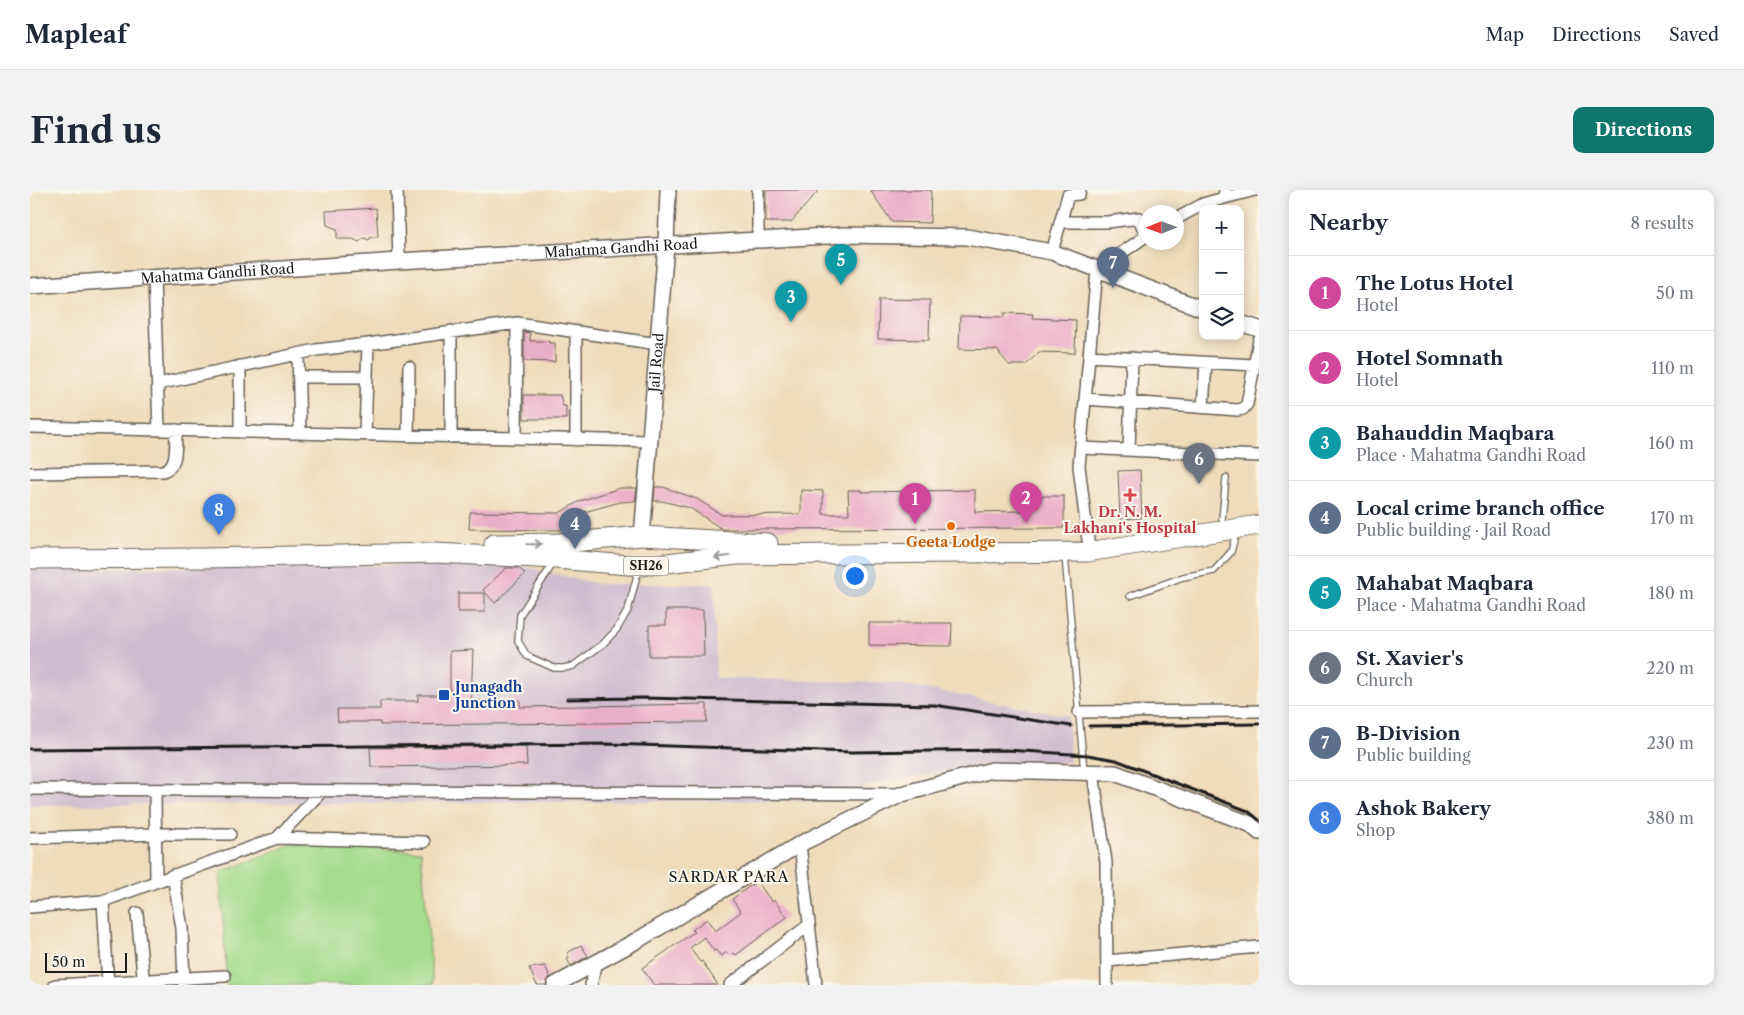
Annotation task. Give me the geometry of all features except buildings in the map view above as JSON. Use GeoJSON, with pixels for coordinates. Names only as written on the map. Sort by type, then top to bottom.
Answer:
{"type":"FeatureCollection","features":[{"type":"Feature","properties":{"kind":"main road","name":"SH26"},"geometry":{"type":"LineString","coordinates":[[30,548],[341,548],[559,543],[642,536],[780,544],[1064,548],[1087,552],[1229,523],[1259,513]]}},
{"type":"Feature","properties":{"kind":"main road","name":"SH26"},"geometry":{"type":"LineString","coordinates":[[30,559],[215,558],[434,553],[556,559],[640,566],[737,555],[1064,548],[1088,540],[1229,523],[1259,525]]}},
{"type":"Feature","properties":{"kind":"main road"},"geometry":{"type":"LineString","coordinates":[[616,537],[616,564]]}},
{"type":"Feature","properties":{"kind":"main road"},"geometry":{"type":"LineString","coordinates":[[688,539],[688,561]]}},
{"type":"Feature","properties":{"kind":"street"},"geometry":{"type":"LineString","coordinates":[[397,190],[399,261]]}},
{"type":"Feature","properties":{"kind":"street","name":"Jail Road"},"geometry":{"type":"LineString","coordinates":[[642,536],[666,245],[668,190]]}},
{"type":"Feature","properties":{"kind":"street"},"geometry":{"type":"LineString","coordinates":[[758,190],[758,240]]}},
{"type":"Feature","properties":{"kind":"street"},"geometry":{"type":"LineString","coordinates":[[1052,252],[1060,222],[1063,192],[1079,194],[1080,190]]}},
{"type":"Feature","properties":{"kind":"street"},"geometry":{"type":"LineString","coordinates":[[1184,215],[1225,194],[1255,190]]}},
{"type":"Feature","properties":{"kind":"street"},"geometry":{"type":"LineString","coordinates":[[1060,222],[1108,222],[1139,218]]}},
{"type":"Feature","properties":{"kind":"street","name":"Mahatma Gandhi Road"},"geometry":{"type":"LineString","coordinates":[[30,286],[399,261],[844,235],[967,238],[1052,252],[1199,308]]}},
{"type":"Feature","properties":{"kind":"street"},"geometry":{"type":"LineString","coordinates":[[1088,540],[1079,466],[1097,270],[1139,241]]}},
{"type":"Feature","properties":{"kind":"street"},"geometry":{"type":"LineString","coordinates":[[154,277],[159,430]]}},
{"type":"Feature","properties":{"kind":"street"},"geometry":{"type":"LineString","coordinates":[[158,384],[316,350],[517,323],[658,344]]}},
{"type":"Feature","properties":{"kind":"street"},"geometry":{"type":"LineString","coordinates":[[516,438],[517,323]]}},
{"type":"Feature","properties":{"kind":"street"},"geometry":{"type":"LineString","coordinates":[[1244,324],[1259,330]]}},
{"type":"Feature","properties":{"kind":"street"},"geometry":{"type":"LineString","coordinates":[[451,332],[451,437]]}},
{"type":"Feature","properties":{"kind":"street"},"geometry":{"type":"LineString","coordinates":[[576,332],[576,440]]}},
{"type":"Feature","properties":{"kind":"street"},"geometry":{"type":"LineString","coordinates":[[1085,399],[1238,410],[1244,408],[1255,371],[1259,340]]}},
{"type":"Feature","properties":{"kind":"street"},"geometry":{"type":"LineString","coordinates":[[366,435],[368,344]]}},
{"type":"Feature","properties":{"kind":"street"},"geometry":{"type":"LineString","coordinates":[[298,354],[300,433]]}},
{"type":"Feature","properties":{"kind":"street"},"geometry":{"type":"LineString","coordinates":[[1089,356],[1206,362],[1255,371]]}},
{"type":"Feature","properties":{"kind":"street"},"geometry":{"type":"LineString","coordinates":[[1129,450],[1132,358]]}},
{"type":"Feature","properties":{"kind":"street"},"geometry":{"type":"LineString","coordinates":[[1203,407],[1206,362]]}},
{"type":"Feature","properties":{"kind":"street"},"geometry":{"type":"LineString","coordinates":[[240,366],[240,432]]}},
{"type":"Feature","properties":{"kind":"street"},"geometry":{"type":"LineString","coordinates":[[408,436],[409,366]]}},
{"type":"Feature","properties":{"kind":"street"},"geometry":{"type":"LineString","coordinates":[[299,377],[366,377]]}},
{"type":"Feature","properties":{"kind":"street"},"geometry":{"type":"LineString","coordinates":[[30,427],[650,441]]}},
{"type":"Feature","properties":{"kind":"street"},"geometry":{"type":"LineString","coordinates":[[30,473],[163,471],[170,469],[174,462],[176,430]]}},
{"type":"Feature","properties":{"kind":"street"},"geometry":{"type":"LineString","coordinates":[[1081,448],[1259,456]]}},
{"type":"Feature","properties":{"kind":"street"},"geometry":{"type":"LineString","coordinates":[[1079,712],[1259,711]]}},
{"type":"Feature","properties":{"kind":"street"},"geometry":{"type":"LineString","coordinates":[[555,985],[636,941],[800,844],[902,794],[992,770],[1115,774],[1250,824],[1259,832]]}},
{"type":"Feature","properties":{"kind":"street"},"geometry":{"type":"LineString","coordinates":[[1089,773],[1106,862],[1107,985]]}},
{"type":"Feature","properties":{"kind":"street"},"geometry":{"type":"LineString","coordinates":[[30,789],[902,794]]}},
{"type":"Feature","properties":{"kind":"street"},"geometry":{"type":"LineString","coordinates":[[156,790],[156,881]]}},
{"type":"Feature","properties":{"kind":"street"},"geometry":{"type":"LineString","coordinates":[[277,838],[321,792]]}},
{"type":"Feature","properties":{"kind":"street"},"geometry":{"type":"LineString","coordinates":[[30,838],[230,834]]}},
{"type":"Feature","properties":{"kind":"street"},"geometry":{"type":"LineString","coordinates":[[30,908],[103,901],[277,838],[424,842]]}},
{"type":"Feature","properties":{"kind":"street"},"geometry":{"type":"LineString","coordinates":[[800,844],[816,985]]}},
{"type":"Feature","properties":{"kind":"street"},"geometry":{"type":"LineString","coordinates":[[173,875],[182,928],[184,982]]}},
{"type":"Feature","properties":{"kind":"street"},"geometry":{"type":"LineString","coordinates":[[103,901],[108,984]]}},
{"type":"Feature","properties":{"kind":"street"},"geometry":{"type":"LineString","coordinates":[[138,913],[144,983]]}},
{"type":"Feature","properties":{"kind":"street"},"geometry":{"type":"LineString","coordinates":[[730,985],[740,981],[809,925]]}},
{"type":"Feature","properties":{"kind":"street"},"geometry":{"type":"LineString","coordinates":[[1107,961],[1259,947]]}},
{"type":"Feature","properties":{"kind":"street"},"geometry":{"type":"LineString","coordinates":[[591,985],[596,962]]}},
{"type":"Feature","properties":{"kind":"street"},"geometry":{"type":"LineString","coordinates":[[62,985],[184,982],[225,976]]}},
{"type":"Feature","properties":{"kind":"lane"},"geometry":{"type":"LineString","coordinates":[[1130,596],[1183,577],[1214,571],[1231,552],[1226,478]]}},
{"type":"Feature","properties":{"kind":"lane"},"geometry":{"type":"LineString","coordinates":[[1064,548],[1079,712],[1089,773]]}},
{"type":"Feature","properties":{"kind":"lane"},"geometry":{"type":"LineString","coordinates":[[556,559],[520,615],[518,626],[518,642],[526,656],[554,668],[573,666],[603,644],[616,629],[628,610],[640,566]]}},
{"type":"Feature","properties":{"kind":"shaded area"},"geometry":{"type":"Polygon","coordinates":[[[514,564],[598,584],[714,584],[716,678],[895,683],[1068,716],[1070,762],[985,766],[893,780],[815,800],[30,805],[30,569],[514,564]]]}},
{"type":"Feature","properties":{"kind":"green space"},"geometry":{"type":"Polygon","coordinates":[[[292,844],[421,851],[433,985],[227,985],[220,873],[292,844]]]}},
{"type":"Feature","properties":{"kind":"railway"},"geometry":{"type":"LineString","coordinates":[[567,699],[645,698],[934,705],[1071,726]]}},
{"type":"Feature","properties":{"kind":"railway"},"geometry":{"type":"LineString","coordinates":[[1089,726],[1259,724]]}},
{"type":"Feature","properties":{"kind":"railway"},"geometry":{"type":"LineString","coordinates":[[30,749],[608,744],[852,752],[1006,750],[1088,755],[1116,760],[1248,811],[1259,820]]}},
{"type":"Feature","properties":{"kind":"place","name":"Mahabat Maqbara"},"geometry":{"type":"Point","coordinates":[841,285]}},
{"type":"Feature","properties":{"kind":"place","name":"B-Division"},"geometry":{"type":"Point","coordinates":[1113,288]}},
{"type":"Feature","properties":{"kind":"place","name":"Bahauddin Maqbara"},"geometry":{"type":"Point","coordinates":[791,322]}},
{"type":"Feature","properties":{"kind":"place","name":"St. Xavier's"},"geometry":{"type":"Point","coordinates":[1199,484]}},
{"type":"Feature","properties":{"kind":"place","name":"Dr. N. M. Lakhani's Hospital"},"geometry":{"type":"Point","coordinates":[1130,495]}},
{"type":"Feature","properties":{"kind":"place","name":"Hotel Somnath"},"geometry":{"type":"Point","coordinates":[1026,523]}},
{"type":"Feature","properties":{"kind":"place","name":"The Lotus Hotel"},"geometry":{"type":"Point","coordinates":[915,524]}},
{"type":"Feature","properties":{"kind":"place","name":"Geeta Lodge"},"geometry":{"type":"Point","coordinates":[951,526]}},
{"type":"Feature","properties":{"kind":"place","name":"Ashok Bakery"},"geometry":{"type":"Point","coordinates":[219,535]}},
{"type":"Feature","properties":{"kind":"place","name":"Local crime branch office"},"geometry":{"type":"Point","coordinates":[575,549]}},
{"type":"Feature","properties":{"kind":"place","name":"Junagadh Junction"},"geometry":{"type":"Point","coordinates":[444,695]}},
{"type":"Feature","properties":{"kind":"district","name":"SARDAR PARA"},"geometry":{"type":"Point","coordinates":[729,877]}}]}
